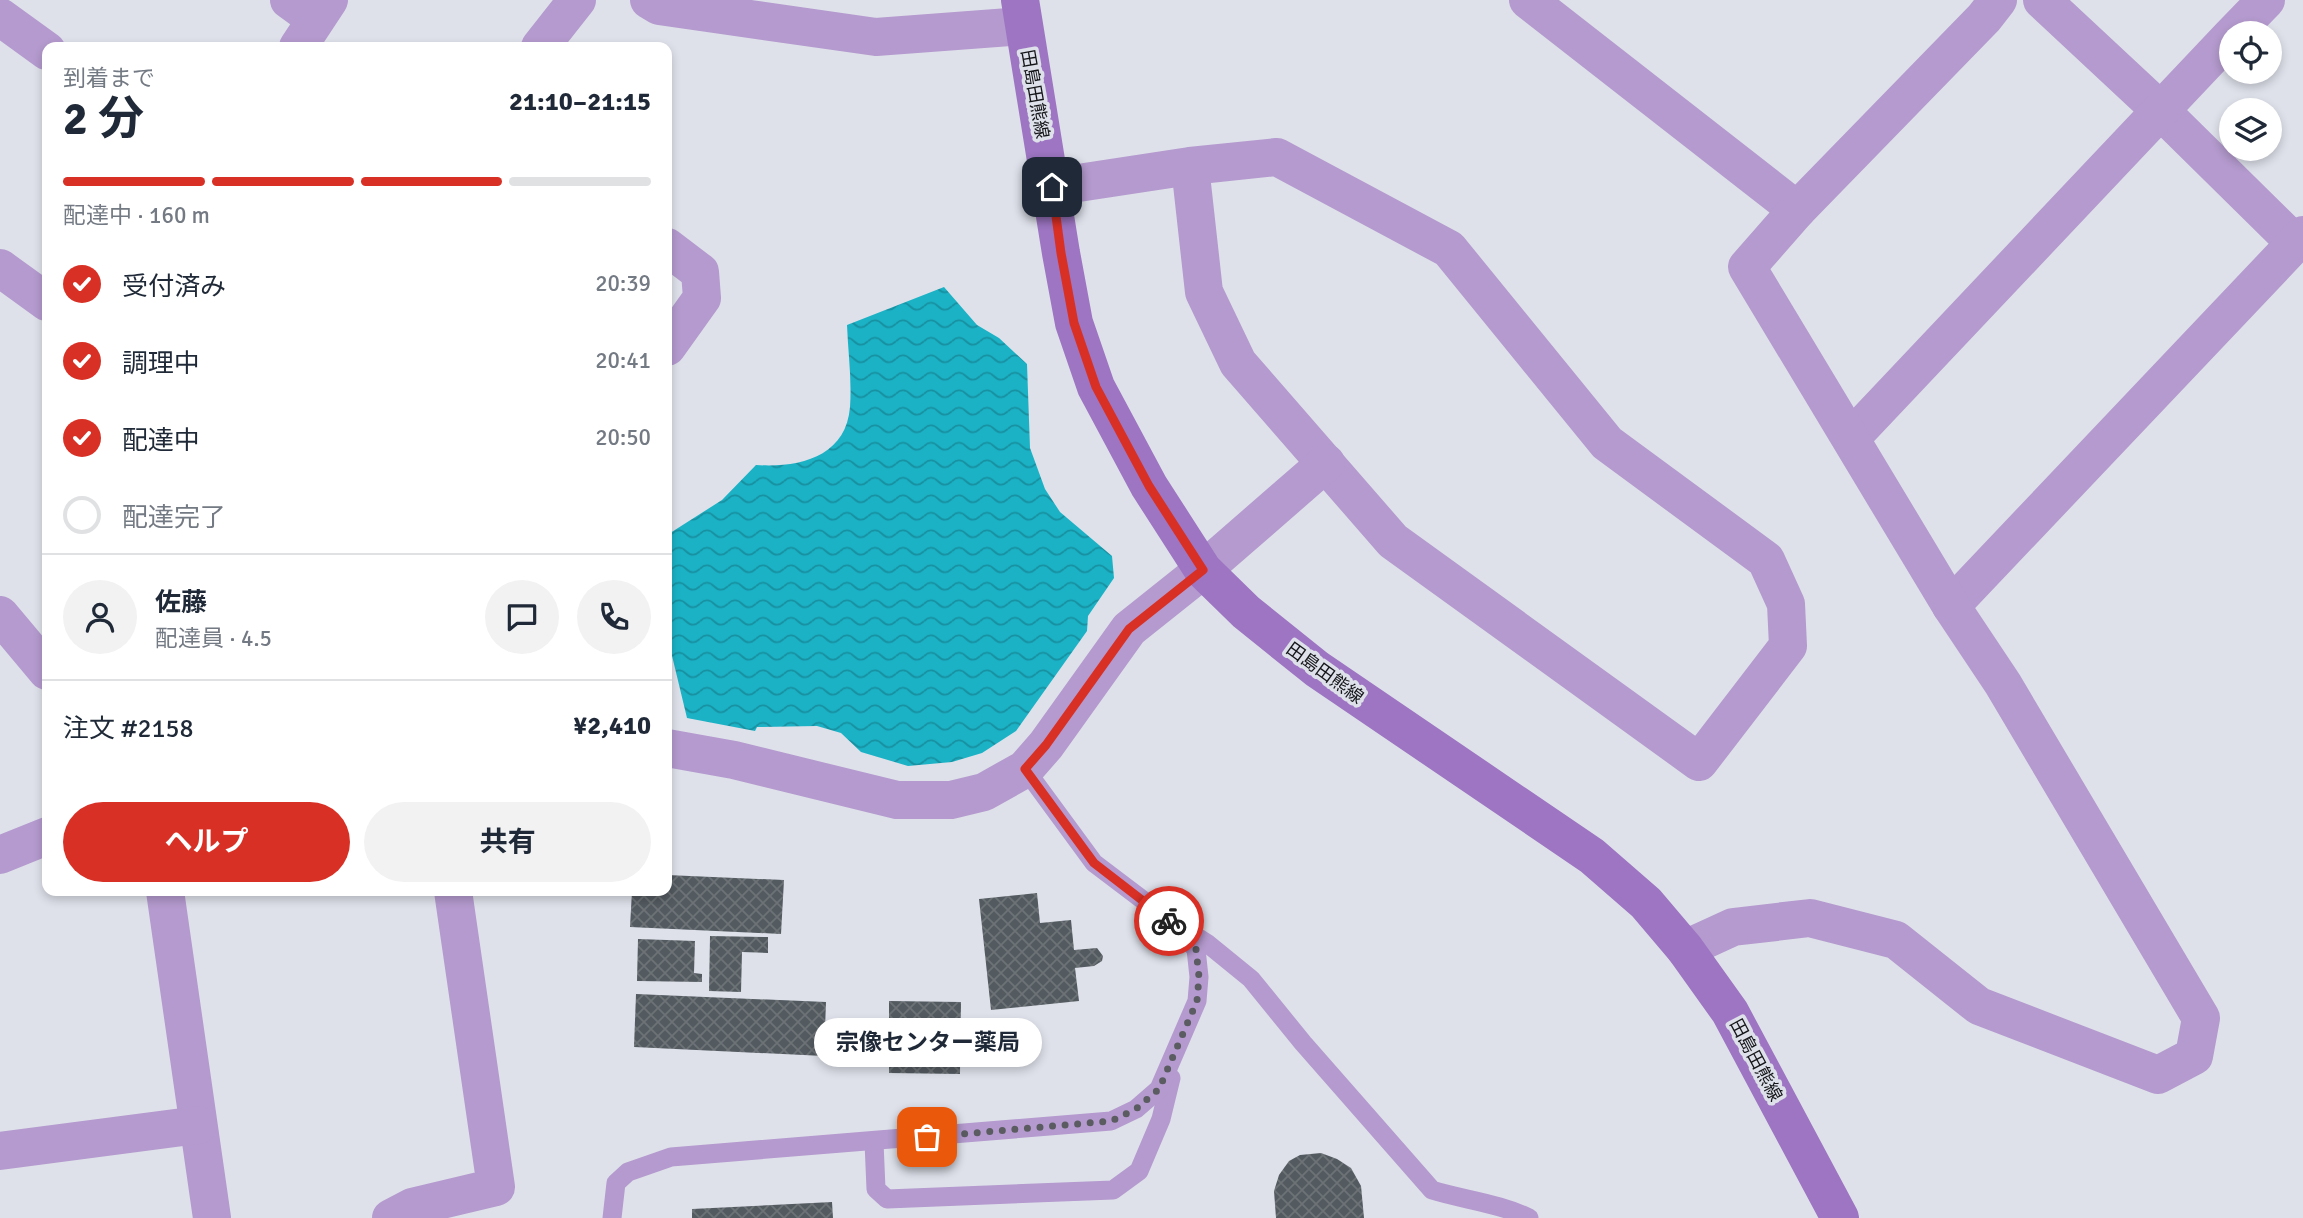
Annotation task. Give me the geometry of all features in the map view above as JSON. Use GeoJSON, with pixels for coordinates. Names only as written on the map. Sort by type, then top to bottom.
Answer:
{"type":"FeatureCollection","features":[{"type":"Feature","properties":{"kind":"main road","name":"田島田熊線"},"geometry":{"type":"LineString","coordinates":[[1022,13],[1074,323],[1096,387],[1149,486],[1203,570],[1246,612],[1317,669],[1592,856],[1646,904],[1685,949],[1731,1012],[1840,1218]]}},
{"type":"Feature","properties":{"kind":"street"},"geometry":{"type":"LineString","coordinates":[[544,42],[577,0]]}},
{"type":"Feature","properties":{"kind":"street"},"geometry":{"type":"LineString","coordinates":[[649,0],[659,6],[876,37],[1022,13]]}},
{"type":"Feature","properties":{"kind":"street"},"geometry":{"type":"LineString","coordinates":[[1528,0],[1797,210]]}},
{"type":"Feature","properties":{"kind":"street"},"geometry":{"type":"LineString","coordinates":[[1951,606],[2299,239],[2042,0]]}},
{"type":"Feature","properties":{"kind":"street"},"geometry":{"type":"LineString","coordinates":[[2246,21],[2266,0]]}},
{"type":"Feature","properties":{"kind":"street"},"geometry":{"type":"LineString","coordinates":[[1685,949],[1733,927],[1810,918],[1896,940],[1979,1006],[2158,1075],[2194,1056],[2201,1018],[2003,684],[1951,606],[1747,267],[1981,6]]}},
{"type":"Feature","properties":{"kind":"street"},"geometry":{"type":"LineString","coordinates":[[0,17],[42,47]]}},
{"type":"Feature","properties":{"kind":"street"},"geometry":{"type":"LineString","coordinates":[[1851,438],[2219,50]]}},
{"type":"Feature","properties":{"kind":"street"},"geometry":{"type":"LineString","coordinates":[[1052,187],[1190,166],[1277,157],[1449,249],[1607,443],[1766,560],[1786,604],[1788,646],[1699,762],[1393,541],[1238,363],[1204,292],[1190,166]]}},
{"type":"Feature","properties":{"kind":"street"},"geometry":{"type":"LineString","coordinates":[[672,251],[699,272],[702,298],[672,339]]}},
{"type":"Feature","properties":{"kind":"street"},"geometry":{"type":"LineString","coordinates":[[0,268],[42,298]]}},
{"type":"Feature","properties":{"kind":"street"},"geometry":{"type":"LineString","coordinates":[[672,749],[734,760],[897,800],[951,800],[984,792],[1025,769],[1046,745],[1129,629],[1203,570],[1326,463]]}},
{"type":"Feature","properties":{"kind":"street"},"geometry":{"type":"LineString","coordinates":[[0,615],[42,665]]}},
{"type":"Feature","properties":{"kind":"street"},"geometry":{"type":"LineString","coordinates":[[0,855],[42,838]]}},
{"type":"Feature","properties":{"kind":"street"},"geometry":{"type":"LineString","coordinates":[[166,896],[212,1218]]}},
{"type":"Feature","properties":{"kind":"street"},"geometry":{"type":"LineString","coordinates":[[391,1218],[412,1207],[496,1187],[454,896]]}},
{"type":"Feature","properties":{"kind":"street"},"geometry":{"type":"LineString","coordinates":[[0,1151],[198,1125]]}},
{"type":"Feature","properties":{"kind":"lane"},"geometry":{"type":"LineString","coordinates":[[1025,769],[1094,863],[1164,916],[1208,944],[1251,979],[1432,1190],[1511,1209],[1529,1218]]}},
{"type":"Feature","properties":{"kind":"lane"},"geometry":{"type":"LineString","coordinates":[[612,1218],[615,1183],[628,1172],[671,1157],[1111,1121],[1136,1109],[1159,1089],[1197,1001],[1199,977],[1196,949],[1164,916]]}},
{"type":"Feature","properties":{"kind":"lane"},"geometry":{"type":"LineString","coordinates":[[874,1142],[876,1189],[887,1199],[1113,1190],[1139,1171],[1161,1119],[1184,1030]]}},
{"type":"Feature","properties":{"kind":"water"},"geometry":{"type":"Polygon","coordinates":[[[944,287],[977,325],[999,338],[1027,364],[1030,448],[1045,489],[1060,512],[1112,556],[1114,578],[1088,616],[1087,631],[1016,731],[982,753],[952,762],[908,766],[861,752],[841,733],[817,726],[757,727],[755,731],[687,718],[672,656],[672,532],[722,500],[756,465],[804,461],[818,456],[840,438],[847,424],[850,407],[847,325],[944,287]]]}},
{"type":"Feature","properties":{"kind":"building"},"geometry":{"type":"Polygon","coordinates":[[[672,875],[784,880],[781,934],[630,927],[632,896],[672,896],[672,875]]]}},
{"type":"Feature","properties":{"kind":"building"},"geometry":{"type":"Polygon","coordinates":[[[1037,893],[1040,923],[1071,920],[1074,950],[1097,948],[1103,956],[1102,961],[1094,966],[1075,968],[1079,1001],[991,1010],[979,899],[1037,893]]]}},
{"type":"Feature","properties":{"kind":"building"},"geometry":{"type":"Polygon","coordinates":[[[710,936],[768,937],[768,953],[742,952],[741,992],[709,991],[710,936]]]}},
{"type":"Feature","properties":{"kind":"building"},"geometry":{"type":"Polygon","coordinates":[[[638,939],[695,941],[694,973],[702,974],[702,982],[637,981],[638,939]]]}},
{"type":"Feature","properties":{"kind":"building"},"geometry":{"type":"Polygon","coordinates":[[[636,994],[826,1002],[824,1056],[634,1047],[636,994]]]}},
{"type":"Feature","properties":{"kind":"building"},"geometry":{"type":"Polygon","coordinates":[[[889,1001],[961,1002],[960,1074],[889,1073],[889,1001]]]}},
{"type":"Feature","properties":{"kind":"building"},"geometry":{"type":"Polygon","coordinates":[[[850,1026],[850,1043],[830,1043],[829,1027],[850,1026]]]}},
{"type":"Feature","properties":{"kind":"building"},"geometry":{"type":"Polygon","coordinates":[[[1321,1153],[1351,1168],[1361,1186],[1364,1218],[1276,1218],[1274,1191],[1279,1175],[1289,1161],[1300,1155],[1321,1153]]]}},
{"type":"Feature","properties":{"kind":"building"},"geometry":{"type":"Polygon","coordinates":[[[832,1202],[833,1218],[692,1218],[692,1209],[832,1202]]]}},
{"type":"Feature","properties":{"kind":"way so far"},"geometry":{"type":"LineString","coordinates":[[927,1137],[1111,1121],[1136,1109],[1159,1089],[1197,1001],[1199,977],[1196,949],[1169,921]]}},
{"type":"Feature","properties":{"kind":"place","name":"宗像センター薬局"},"geometry":{"type":"Point","coordinates":[927,1137]}},
{"type":"Feature","properties":{"kind":"route"},"geometry":{"type":"LineString","coordinates":[[1052,187],[1074,323],[1096,387],[1149,486],[1203,570],[1129,629],[1046,745],[1025,769],[1094,863],[1169,921]]}}]}
